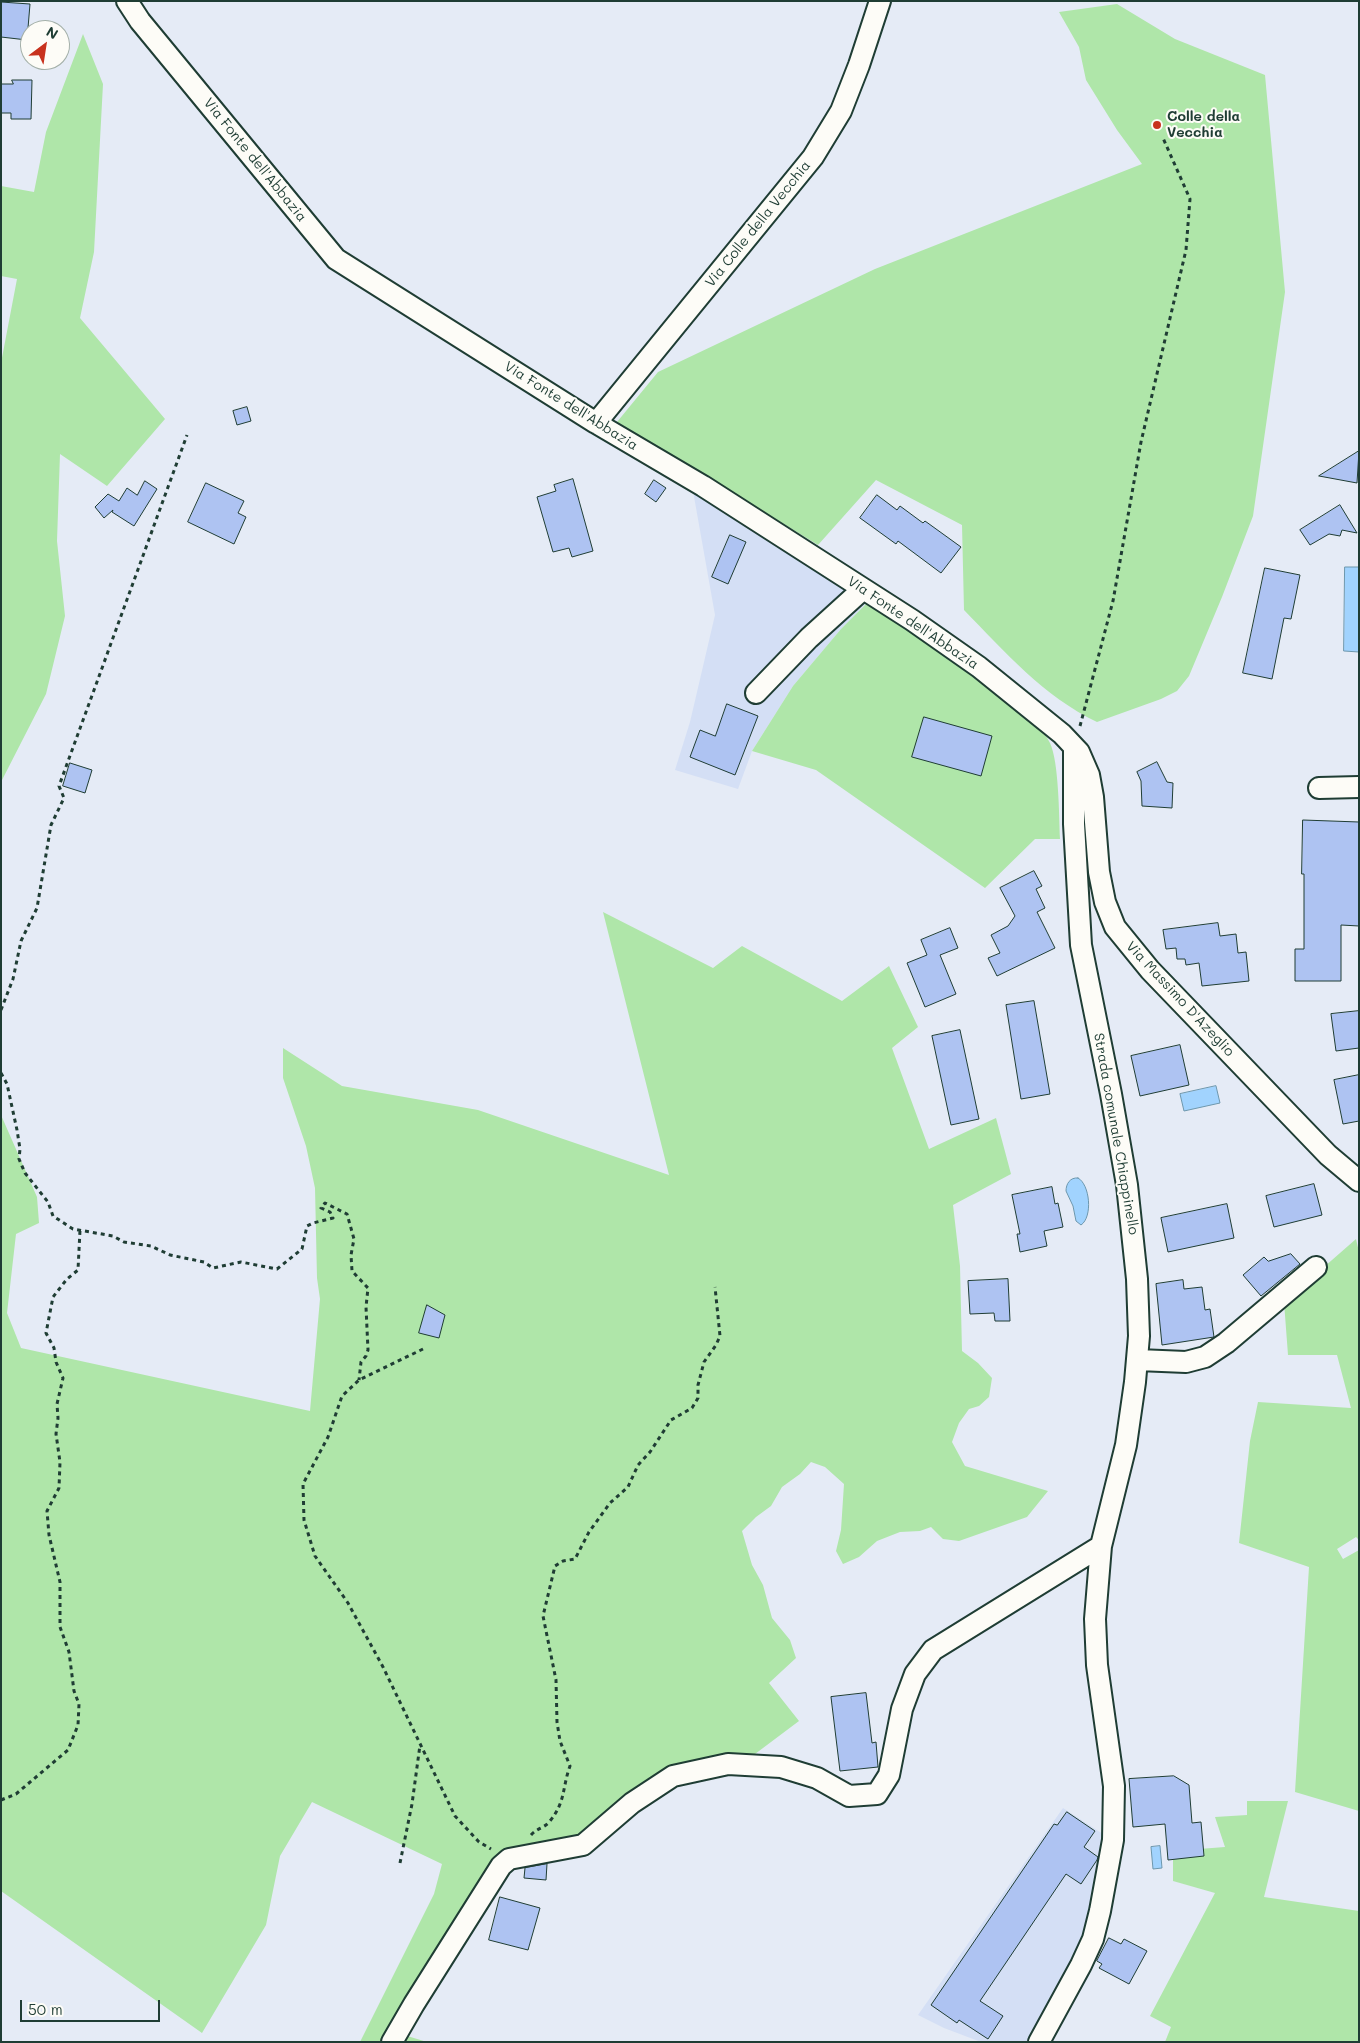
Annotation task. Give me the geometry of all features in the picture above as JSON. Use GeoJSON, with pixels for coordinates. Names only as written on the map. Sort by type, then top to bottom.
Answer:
{"type":"FeatureCollection","features":[{"type":"Feature","properties":{"kind":"street","name":"Via Fonte dell'Abbazia"},"geometry":{"type":"LineString","coordinates":[[127,1],[140,21],[336,259],[596,423],[703,486],[863,589],[979,667],[1051,723],[1074,746]]}},
{"type":"Feature","properties":{"kind":"street","name":"Via Colle della Vecchia"},"geometry":{"type":"LineString","coordinates":[[596,423],[813,157],[841,111],[859,65],[880,1]]}},
{"type":"Feature","properties":{"kind":"street"},"geometry":{"type":"LineString","coordinates":[[756,693],[809,638],[863,589]]}},
{"type":"Feature","properties":{"kind":"street","name":"Via Massimo D'Azeglio"},"geometry":{"type":"LineString","coordinates":[[1074,746],[1086,765],[1092,785],[1099,872],[1105,902],[1118,932],[1150,970],[1328,1154],[1359,1181]]}},
{"type":"Feature","properties":{"kind":"street","name":"Strada comunale Chiappinello"},"geometry":{"type":"LineString","coordinates":[[1038,2042],[1081,1965],[1093,1938],[1113,1840],[1114,1786],[1095,1643],[1096,1601],[1101,1546],[1126,1445],[1138,1360],[1137,1279],[1130,1209],[1111,1094],[1081,945],[1074,824],[1074,746]]}},
{"type":"Feature","properties":{"kind":"street"},"geometry":{"type":"LineString","coordinates":[[1319,788],[1359,787]]}},
{"type":"Feature","properties":{"kind":"street"},"geometry":{"type":"LineString","coordinates":[[1138,1360],[1186,1362],[1205,1357],[1226,1343],[1316,1267]]}},
{"type":"Feature","properties":{"kind":"street"},"geometry":{"type":"LineString","coordinates":[[392,2042],[501,1866],[509,1859],[583,1845],[632,1803],[673,1776],[728,1764],[780,1767],[817,1778],[849,1796],[877,1794],[889,1775],[902,1709],[914,1674],[932,1650],[1101,1546]]}},
{"type":"Feature","properties":{"kind":"path"},"geometry":{"type":"LineString","coordinates":[[1074,746],[1113,601],[1141,442],[1186,250],[1190,199],[1163,138]]}},
{"type":"Feature","properties":{"kind":"path"},"geometry":{"type":"LineString","coordinates":[[1,1010],[13,979],[21,941],[37,908],[51,825],[64,798],[59,786],[187,435]]}},
{"type":"Feature","properties":{"kind":"path"},"geometry":{"type":"LineString","coordinates":[[1,1073],[7,1084],[18,1139],[19,1159],[25,1173],[48,1202],[53,1216],[73,1229],[113,1236],[124,1242],[151,1246],[170,1255],[204,1262],[213,1268],[241,1262],[277,1269],[302,1249],[307,1226],[313,1222],[334,1218],[330,1212],[321,1208],[325,1203],[347,1214],[354,1239],[352,1271],[368,1288],[366,1307],[368,1350],[361,1362],[359,1380]]}},
{"type":"Feature","properties":{"kind":"path"},"geometry":{"type":"LineString","coordinates":[[1,1800],[16,1794],[68,1750],[78,1725],[79,1704],[74,1691],[69,1652],[60,1626],[60,1582],[49,1535],[47,1511],[51,1500],[59,1488],[60,1462],[56,1434],[57,1404],[63,1378],[56,1362],[54,1348],[46,1333],[53,1298],[67,1279],[78,1270],[77,1255],[80,1230]]}},
{"type":"Feature","properties":{"kind":"path"},"geometry":{"type":"LineString","coordinates":[[422,1349],[359,1380],[342,1396],[328,1437],[303,1484],[304,1520],[315,1556],[357,1619],[383,1667],[455,1816],[479,1842],[509,1859],[535,1830],[548,1824],[560,1808],[565,1794],[570,1766],[560,1741],[557,1722],[556,1680],[543,1616],[555,1566],[575,1559],[590,1532],[610,1503],[628,1487],[638,1465],[650,1452],[671,1420],[692,1408],[698,1398],[698,1385],[704,1362],[720,1336],[715,1287]]}},
{"type":"Feature","properties":{"kind":"path"},"geometry":{"type":"LineString","coordinates":[[400,1863],[412,1804],[420,1744]]}},
{"type":"Feature","properties":{"kind":"shaded area"},"geometry":{"type":"Polygon","coordinates":[[[693,491],[868,602],[841,629],[793,686],[752,751],[738,789],[675,770],[690,722],[715,615],[693,491]]]}},
{"type":"Feature","properties":{"kind":"shaded area"},"geometry":{"type":"Polygon","coordinates":[[[1063,1808],[1109,1838],[1093,1929],[1029,2042],[981,2042],[944,2028],[918,2015],[1063,1808]]]}},
{"type":"Feature","properties":{"kind":"green space"},"geometry":{"type":"Polygon","coordinates":[[[1117,4],[1175,39],[1265,75],[1285,292],[1253,516],[1189,676],[1177,691],[1161,699],[1097,722],[1077,711],[1042,686],[1010,657],[964,610],[962,525],[876,480],[818,545],[617,422],[658,372],[875,269],[1142,164],[1117,130],[1086,80],[1079,47],[1059,12],[1117,4]]]}},
{"type":"Feature","properties":{"kind":"green space"},"geometry":{"type":"Polygon","coordinates":[[[83,34],[103,84],[94,252],[80,318],[165,419],[107,486],[60,454],[57,541],[65,616],[46,694],[1,782],[1,363],[17,279],[1,276],[1,186],[34,192],[46,132],[83,34]]]}},
{"type":"Feature","properties":{"kind":"green space"},"geometry":{"type":"Polygon","coordinates":[[[868,602],[1010,700],[1027,714],[1050,743],[1057,776],[1060,839],[1035,839],[985,888],[816,770],[752,751],[793,686],[841,629],[868,602]]]}},
{"type":"Feature","properties":{"kind":"green space"},"geometry":{"type":"Polygon","coordinates":[[[603,912],[713,968],[742,946],[842,1001],[889,966],[918,1027],[892,1048],[929,1149],[996,1118],[1011,1174],[953,1205],[960,1266],[962,1351],[978,1363],[992,1378],[989,1397],[979,1406],[969,1409],[959,1423],[952,1442],[965,1466],[1048,1491],[1027,1517],[959,1541],[943,1539],[931,1527],[920,1531],[900,1532],[877,1541],[859,1557],[843,1564],[836,1551],[841,1530],[844,1484],[825,1467],[811,1462],[800,1474],[782,1487],[771,1506],[742,1531],[752,1565],[763,1585],[772,1618],[790,1640],[796,1658],[769,1683],[799,1721],[731,1772],[680,1784],[639,1810],[589,1850],[529,1849],[491,1861],[459,1915],[404,2035],[427,2042],[360,2042],[434,1894],[442,1864],[312,1802],[280,1856],[266,1925],[202,2033],[1,1891],[1,1115],[37,1197],[39,1223],[16,1234],[7,1313],[21,1348],[310,1411],[320,1299],[317,1278],[315,1188],[306,1146],[283,1078],[283,1048],[342,1086],[478,1110],[669,1175],[603,912]]]}},
{"type":"Feature","properties":{"kind":"green space"},"geometry":{"type":"Polygon","coordinates":[[[1356,1239],[1359,1252],[1359,1540],[1356,1537],[1337,1549],[1343,1559],[1359,1550],[1359,1811],[1295,1792],[1309,1567],[1239,1543],[1250,1441],[1258,1402],[1351,1408],[1337,1355],[1288,1355],[1284,1302],[1356,1239]]]}},
{"type":"Feature","properties":{"kind":"green space"},"geometry":{"type":"Polygon","coordinates":[[[1247,1801],[1288,1801],[1264,1897],[1359,1911],[1359,2042],[1165,2042],[1171,2027],[1150,2016],[1215,1893],[1173,1881],[1173,1851],[1225,1847],[1215,1817],[1247,1815],[1247,1801]]]}},
{"type":"Feature","properties":{"kind":"water"},"geometry":{"type":"Polygon","coordinates":[[[1345,567],[1359,567],[1359,652],[1344,651],[1345,567]]]}},
{"type":"Feature","properties":{"kind":"water"},"geometry":{"type":"Polygon","coordinates":[[[1216,1086],[1220,1103],[1184,1111],[1180,1094],[1216,1086]]]}},
{"type":"Feature","properties":{"kind":"water"},"geometry":{"type":"Polygon","coordinates":[[[1078,1178],[1085,1187],[1088,1201],[1087,1215],[1081,1225],[1076,1221],[1073,1206],[1066,1191],[1069,1182],[1078,1178]]]}},
{"type":"Feature","properties":{"kind":"water"},"geometry":{"type":"Polygon","coordinates":[[[1160,1846],[1162,1868],[1153,1869],[1151,1847],[1160,1846]]]}},
{"type":"Feature","properties":{"kind":"building"},"geometry":{"type":"Polygon","coordinates":[[[1,2],[30,4],[29,20],[20,20],[20,39],[1,37],[1,2]]]}},
{"type":"Feature","properties":{"kind":"building"},"geometry":{"type":"Polygon","coordinates":[[[12,80],[32,80],[31,119],[11,119],[11,113],[1,113],[1,84],[13,84],[12,80]]]}},
{"type":"Feature","properties":{"kind":"building"},"geometry":{"type":"Polygon","coordinates":[[[247,407],[251,421],[237,425],[233,411],[247,407]]]}},
{"type":"Feature","properties":{"kind":"building"},"geometry":{"type":"Polygon","coordinates":[[[1359,451],[1357,483],[1319,476],[1359,451]]]}},
{"type":"Feature","properties":{"kind":"building"},"geometry":{"type":"Polygon","coordinates":[[[573,479],[593,551],[572,557],[569,548],[553,552],[537,497],[556,491],[554,485],[573,479]]]}},
{"type":"Feature","properties":{"kind":"building"},"geometry":{"type":"Polygon","coordinates":[[[654,480],[666,488],[656,502],[645,494],[654,480]]]}},
{"type":"Feature","properties":{"kind":"building"},"geometry":{"type":"Polygon","coordinates":[[[145,481],[157,489],[134,526],[112,512],[113,510],[104,518],[95,507],[108,494],[119,501],[127,488],[137,495],[145,481]]]}},
{"type":"Feature","properties":{"kind":"building"},"geometry":{"type":"Polygon","coordinates":[[[206,483],[244,501],[238,513],[246,517],[234,544],[188,522],[206,483]]]}},
{"type":"Feature","properties":{"kind":"building"},"geometry":{"type":"Polygon","coordinates":[[[877,495],[897,510],[900,506],[923,523],[925,521],[961,547],[941,573],[898,541],[896,544],[860,518],[877,495]]]}},
{"type":"Feature","properties":{"kind":"building"},"geometry":{"type":"Polygon","coordinates":[[[1340,505],[1357,533],[1342,530],[1340,536],[1329,534],[1310,545],[1300,530],[1340,505]]]}},
{"type":"Feature","properties":{"kind":"building"},"geometry":{"type":"Polygon","coordinates":[[[730,535],[746,542],[728,584],[712,577],[730,535]]]}},
{"type":"Feature","properties":{"kind":"building"},"geometry":{"type":"Polygon","coordinates":[[[1265,568],[1300,575],[1291,619],[1284,618],[1272,679],[1243,673],[1265,568]]]}},
{"type":"Feature","properties":{"kind":"building"},"geometry":{"type":"Polygon","coordinates":[[[727,704],[758,716],[735,775],[690,757],[700,730],[715,736],[727,704]]]}},
{"type":"Feature","properties":{"kind":"building"},"geometry":{"type":"Polygon","coordinates":[[[924,717],[992,736],[981,776],[912,757],[924,717]]]}},
{"type":"Feature","properties":{"kind":"building"},"geometry":{"type":"Polygon","coordinates":[[[1157,762],[1167,782],[1173,783],[1172,808],[1142,806],[1141,781],[1137,772],[1157,762]]]}},
{"type":"Feature","properties":{"kind":"building"},"geometry":{"type":"Polygon","coordinates":[[[70,763],[92,770],[85,793],[63,786],[70,763]]]}},
{"type":"Feature","properties":{"kind":"building"},"geometry":{"type":"Polygon","coordinates":[[[1303,820],[1359,822],[1359,926],[1341,925],[1341,981],[1295,981],[1295,949],[1304,949],[1303,820]]]}},
{"type":"Feature","properties":{"kind":"building"},"geometry":{"type":"Polygon","coordinates":[[[1034,871],[1042,886],[1036,889],[1045,908],[1037,912],[1055,948],[997,976],[988,958],[1000,953],[991,935],[1008,926],[1015,916],[1000,888],[1034,871]]]}},
{"type":"Feature","properties":{"kind":"building"},"geometry":{"type":"Polygon","coordinates":[[[1218,923],[1220,936],[1236,934],[1238,953],[1246,952],[1249,981],[1202,986],[1199,963],[1186,965],[1185,959],[1177,959],[1176,948],[1166,949],[1163,930],[1218,923]]]}},
{"type":"Feature","properties":{"kind":"building"},"geometry":{"type":"Polygon","coordinates":[[[950,928],[958,948],[940,955],[956,994],[925,1007],[907,963],[927,955],[921,940],[950,928]]]}},
{"type":"Feature","properties":{"kind":"building"},"geometry":{"type":"Polygon","coordinates":[[[1034,1001],[1050,1094],[1021,1099],[1006,1005],[1034,1001]]]}},
{"type":"Feature","properties":{"kind":"building"},"geometry":{"type":"Polygon","coordinates":[[[1359,1011],[1359,1048],[1336,1051],[1331,1014],[1359,1011]]]}},
{"type":"Feature","properties":{"kind":"building"},"geometry":{"type":"Polygon","coordinates":[[[960,1030],[979,1119],[951,1125],[932,1036],[960,1030]]]}},
{"type":"Feature","properties":{"kind":"building"},"geometry":{"type":"Polygon","coordinates":[[[1180,1045],[1189,1085],[1140,1096],[1131,1056],[1180,1045]]]}},
{"type":"Feature","properties":{"kind":"building"},"geometry":{"type":"Polygon","coordinates":[[[1359,1075],[1359,1121],[1343,1124],[1334,1080],[1359,1075]]]}},
{"type":"Feature","properties":{"kind":"building"},"geometry":{"type":"Polygon","coordinates":[[[1314,1184],[1322,1215],[1274,1227],[1266,1196],[1314,1184]]]}},
{"type":"Feature","properties":{"kind":"building"},"geometry":{"type":"Polygon","coordinates":[[[1052,1187],[1055,1204],[1058,1203],[1063,1227],[1044,1231],[1047,1246],[1020,1252],[1017,1234],[1020,1234],[1012,1195],[1052,1187]]]}},
{"type":"Feature","properties":{"kind":"building"},"geometry":{"type":"Polygon","coordinates":[[[1227,1204],[1234,1238],[1168,1252],[1161,1218],[1227,1204]]]}},
{"type":"Feature","properties":{"kind":"building"},"geometry":{"type":"Polygon","coordinates":[[[1291,1254],[1300,1264],[1261,1296],[1243,1275],[1264,1257],[1268,1261],[1291,1254]]]}},
{"type":"Feature","properties":{"kind":"building"},"geometry":{"type":"Polygon","coordinates":[[[1008,1279],[1010,1321],[995,1321],[994,1313],[970,1314],[968,1281],[1008,1279]]]}},
{"type":"Feature","properties":{"kind":"building"},"geometry":{"type":"Polygon","coordinates":[[[1183,1280],[1184,1289],[1202,1287],[1205,1310],[1210,1309],[1214,1337],[1162,1345],[1156,1284],[1183,1280]]]}},
{"type":"Feature","properties":{"kind":"building"},"geometry":{"type":"Polygon","coordinates":[[[427,1305],[445,1315],[439,1338],[419,1333],[427,1305]]]}},
{"type":"Feature","properties":{"kind":"building"},"geometry":{"type":"Polygon","coordinates":[[[866,1693],[872,1743],[876,1742],[878,1767],[840,1771],[831,1697],[866,1693]]]}},
{"type":"Feature","properties":{"kind":"building"},"geometry":{"type":"Polygon","coordinates":[[[1174,1776],[1189,1785],[1192,1823],[1201,1822],[1204,1856],[1168,1860],[1165,1824],[1133,1827],[1129,1779],[1174,1776]]]}},
{"type":"Feature","properties":{"kind":"building"},"geometry":{"type":"Polygon","coordinates":[[[1067,1812],[1095,1831],[1084,1847],[1098,1857],[1097,1860],[1081,1884],[1066,1874],[980,2001],[1003,2016],[988,2039],[959,2020],[957,2023],[931,2005],[1054,1824],[1057,1825],[1067,1812]]]}},
{"type":"Feature","properties":{"kind":"building"},"geometry":{"type":"Polygon","coordinates":[[[547,1864],[546,1880],[524,1878],[525,1868],[547,1864]]]}},
{"type":"Feature","properties":{"kind":"building"},"geometry":{"type":"Polygon","coordinates":[[[500,1897],[540,1908],[528,1950],[489,1940],[500,1897]]]}},
{"type":"Feature","properties":{"kind":"building"},"geometry":{"type":"Polygon","coordinates":[[[1109,1938],[1121,1944],[1124,1939],[1147,1951],[1129,1984],[1099,1968],[1102,1964],[1097,1961],[1109,1938]]]}},
{"type":"Feature","properties":{"kind":"place","name":"Colle della Vecchia"},"geometry":{"type":"Point","coordinates":[1157,125]}}]}
